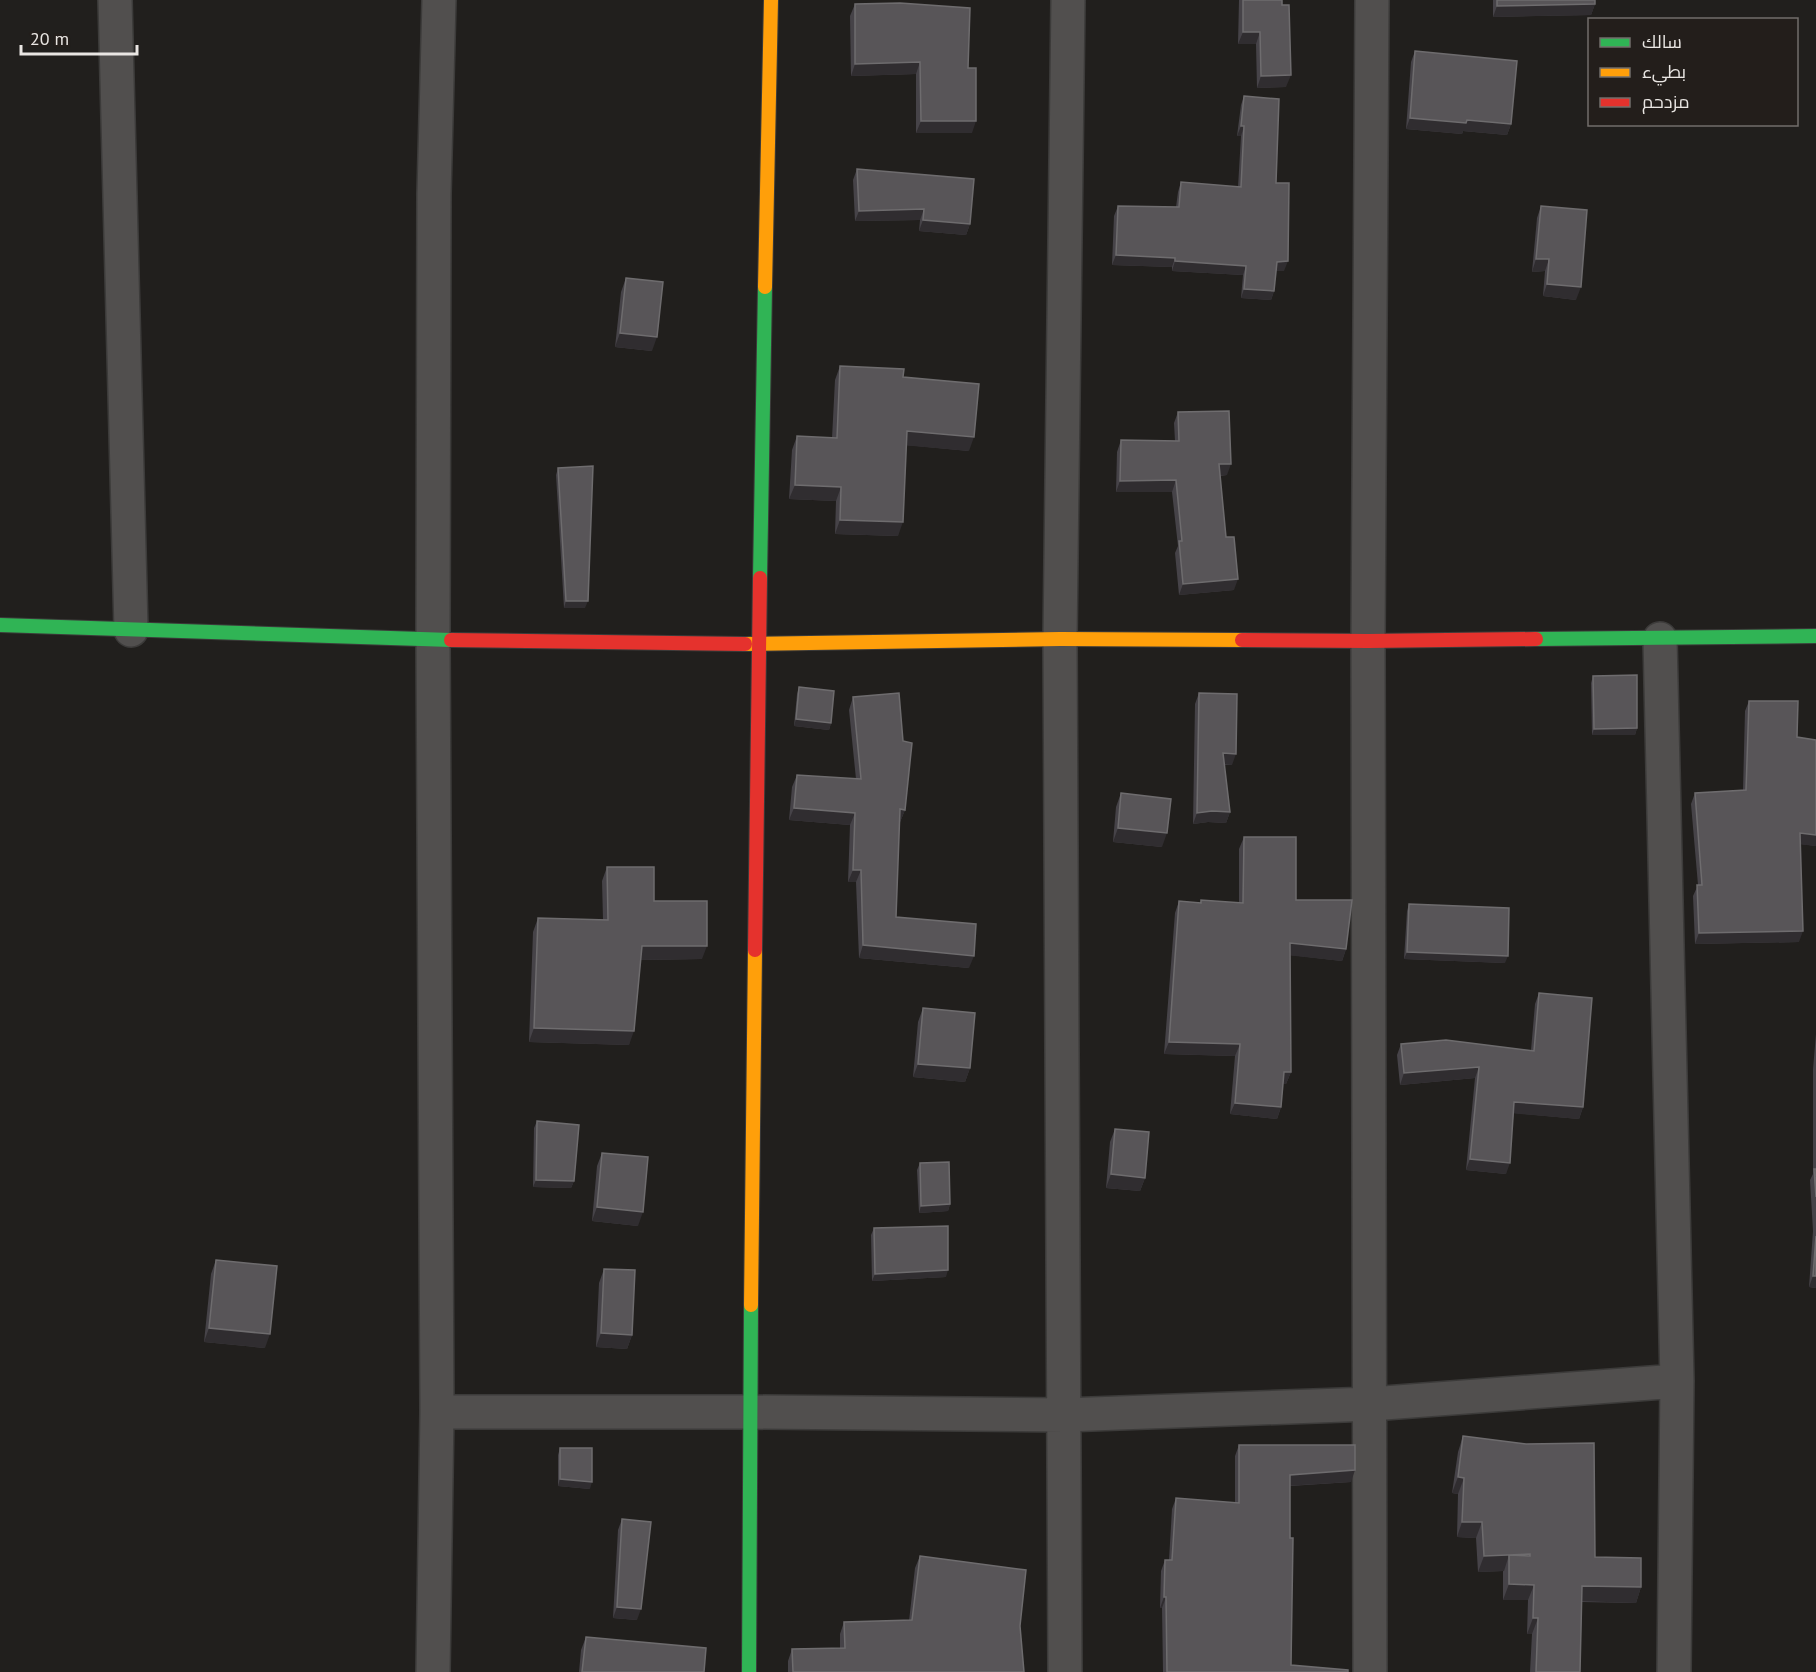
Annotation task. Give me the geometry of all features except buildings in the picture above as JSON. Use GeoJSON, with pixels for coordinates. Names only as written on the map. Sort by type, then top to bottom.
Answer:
{"type":"FeatureCollection","features":[{"type":"Feature","properties":{"kind":"street"},"geometry":{"type":"LineString","coordinates":[[115,0],[131,630]]}},
{"type":"Feature","properties":{"kind":"street"},"geometry":{"type":"LineString","coordinates":[[433,1672],[437,1412],[433,640],[434,194],[439,0]]}},
{"type":"Feature","properties":{"kind":"street"},"geometry":{"type":"LineString","coordinates":[[749,1672],[749,1412],[758,644],[771,0]]}},
{"type":"Feature","properties":{"kind":"street"},"geometry":{"type":"LineString","coordinates":[[1065,1672],[1060,639],[1068,0]]}},
{"type":"Feature","properties":{"kind":"street"},"geometry":{"type":"LineString","coordinates":[[1371,1672],[1368,641],[1372,0]]}},
{"type":"Feature","properties":{"kind":"street"},"geometry":{"type":"LineString","coordinates":[[0,625],[433,640],[758,644],[1060,639],[1368,641],[1816,636]]}},
{"type":"Feature","properties":{"kind":"street"},"geometry":{"type":"LineString","coordinates":[[1660,639],[1677,1381],[1674,1672]]}},
{"type":"Feature","properties":{"kind":"street"},"geometry":{"type":"LineString","coordinates":[[437,1412],[1064,1414],[1371,1404],[1677,1381]]}},
{"type":"Feature","properties":{"kind":"traffic: fast"},"geometry":{"type":"LineString","coordinates":[[760,578],[765,287]]}},
{"type":"Feature","properties":{"kind":"traffic: fast"},"geometry":{"type":"LineString","coordinates":[[0,625],[451,640]]}},
{"type":"Feature","properties":{"kind":"traffic: fast"},"geometry":{"type":"LineString","coordinates":[[1536,639],[1816,636]]}},
{"type":"Feature","properties":{"kind":"traffic: fast"},"geometry":{"type":"LineString","coordinates":[[749,1672],[751,1305]]}},
{"type":"Feature","properties":{"kind":"traffic: slow"},"geometry":{"type":"LineString","coordinates":[[765,287],[771,0]]}},
{"type":"Feature","properties":{"kind":"traffic: slow"},"geometry":{"type":"LineString","coordinates":[[745,644],[1060,639],[1242,640]]}},
{"type":"Feature","properties":{"kind":"traffic: slow"},"geometry":{"type":"LineString","coordinates":[[751,1305],[755,950]]}},
{"type":"Feature","properties":{"kind":"traffic: jam"},"geometry":{"type":"LineString","coordinates":[[755,950],[760,578]]}},
{"type":"Feature","properties":{"kind":"traffic: jam"},"geometry":{"type":"LineString","coordinates":[[1242,640],[1536,639]]}},
{"type":"Feature","properties":{"kind":"traffic: jam"},"geometry":{"type":"LineString","coordinates":[[451,640],[745,644]]}}]}
